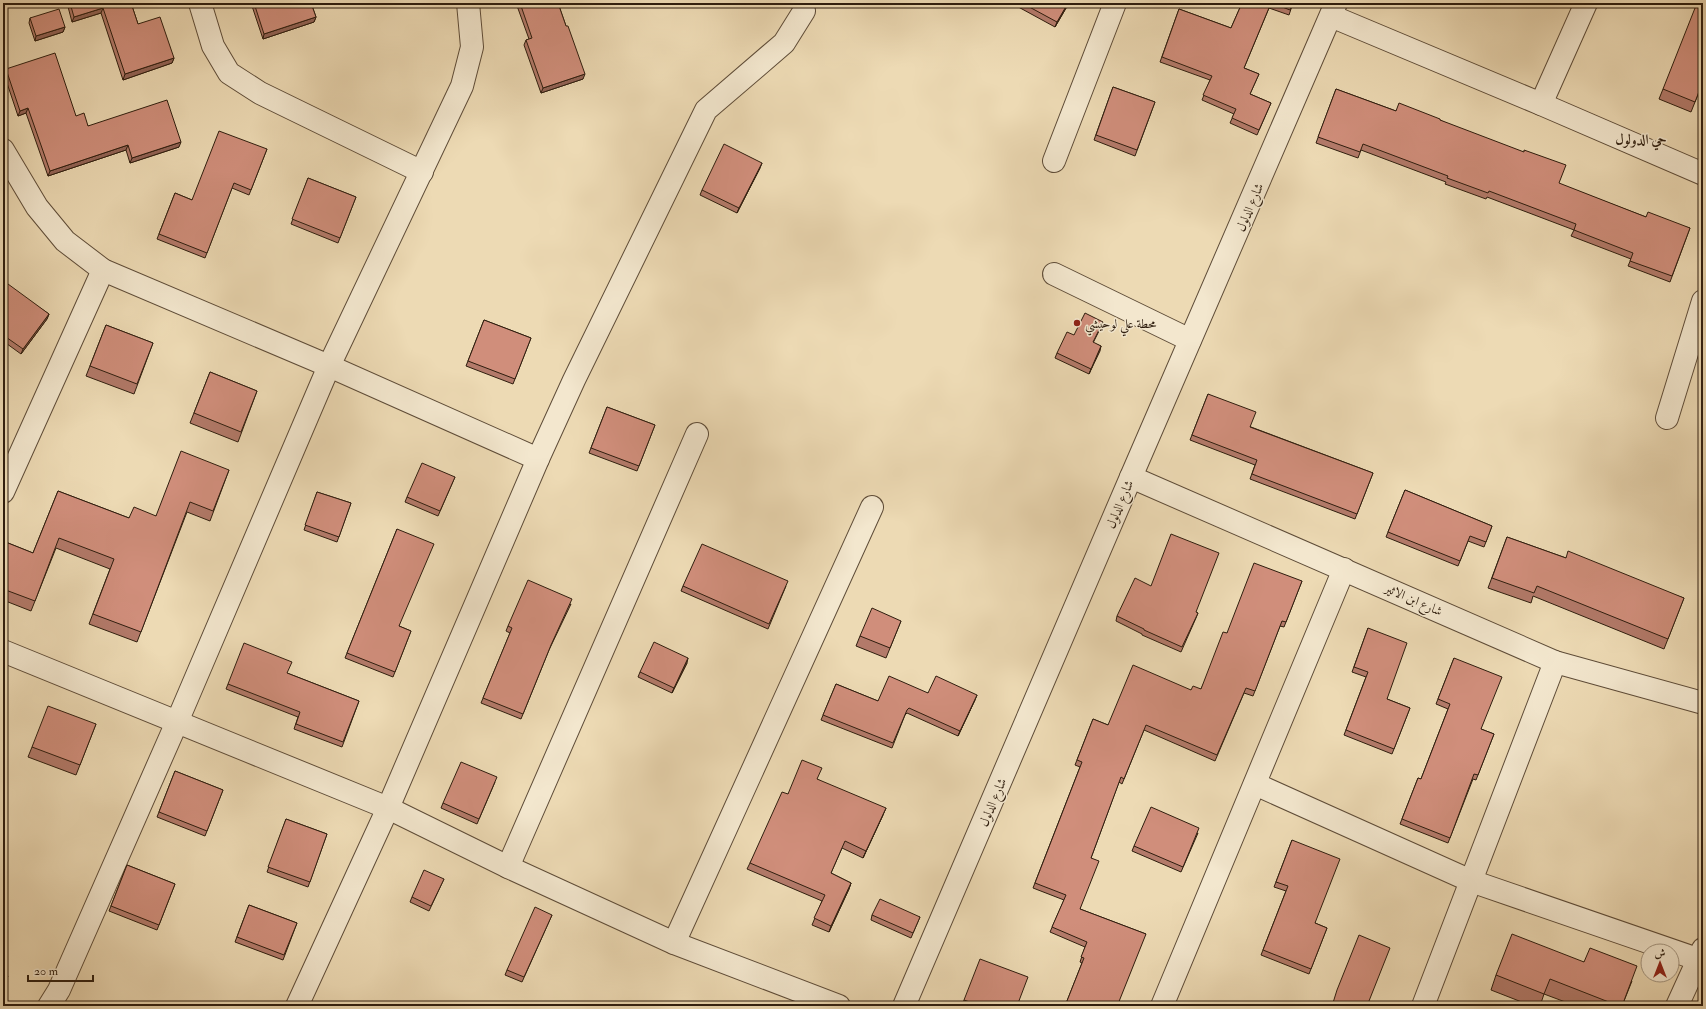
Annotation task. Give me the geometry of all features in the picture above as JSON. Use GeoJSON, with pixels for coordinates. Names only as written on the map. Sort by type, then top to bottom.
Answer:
{"type":"FeatureCollection","features":[{"type":"Feature","properties":{"kind":"street"},"geometry":{"type":"LineString","coordinates":[[200,3],[213,46],[229,73],[260,93],[422,172]]}},
{"type":"Feature","properties":{"kind":"street"},"geometry":{"type":"LineString","coordinates":[[49,1006],[58,990],[177,722],[329,366],[462,86],[472,47],[468,3]]}},
{"type":"Feature","properties":{"kind":"street"},"geometry":{"type":"LineString","coordinates":[[1054,161],[1115,3]]}},
{"type":"Feature","properties":{"kind":"street"},"geometry":{"type":"LineString","coordinates":[[1541,104],[1586,3]]}},
{"type":"Feature","properties":{"kind":"street"},"geometry":{"type":"LineString","coordinates":[[1334,10],[1541,104],[1703,174]]}},
{"type":"Feature","properties":{"kind":"street","name":"شارع الدلول"},"geometry":{"type":"LineString","coordinates":[[904,1006],[1190,340],[1334,10]]}},
{"type":"Feature","properties":{"kind":"street"},"geometry":{"type":"LineString","coordinates":[[296,1006],[388,808],[538,459],[574,380],[706,110],[784,43],[804,11]]}},
{"type":"Feature","properties":{"kind":"street"},"geometry":{"type":"LineString","coordinates":[[3,150],[37,207],[65,240],[103,270],[329,366],[538,459]]}},
{"type":"Feature","properties":{"kind":"street"},"geometry":{"type":"LineString","coordinates":[[3,492],[103,270]]}},
{"type":"Feature","properties":{"kind":"street"},"geometry":{"type":"LineString","coordinates":[[1054,274],[1190,340]]}},
{"type":"Feature","properties":{"kind":"street"},"geometry":{"type":"LineString","coordinates":[[1668,418],[1703,301]]}},
{"type":"Feature","properties":{"kind":"street"},"geometry":{"type":"LineString","coordinates":[[508,868],[697,434]]}},
{"type":"Feature","properties":{"kind":"street","name":"شارع ابن الاثير"},"geometry":{"type":"LineString","coordinates":[[1131,477],[1555,662],[1703,703]]}},
{"type":"Feature","properties":{"kind":"street"},"geometry":{"type":"LineString","coordinates":[[674,943],[872,507]]}},
{"type":"Feature","properties":{"kind":"street"},"geometry":{"type":"LineString","coordinates":[[1162,1006],[1344,569]]}},
{"type":"Feature","properties":{"kind":"street"},"geometry":{"type":"LineString","coordinates":[[3,651],[388,808],[508,868],[674,943],[839,1006]]}},
{"type":"Feature","properties":{"kind":"street"},"geometry":{"type":"LineString","coordinates":[[1423,1006],[1555,662]]}},
{"type":"Feature","properties":{"kind":"street"},"geometry":{"type":"LineString","coordinates":[[1255,784],[1471,881],[1702,957],[1677,1006]]}},
{"type":"Feature","properties":{"kind":"building"},"geometry":{"type":"Polygon","coordinates":[[[70,3],[131,3],[138,24],[160,17],[174,58],[125,74],[103,8],[74,17],[70,3]]]}},
{"type":"Feature","properties":{"kind":"building"},"geometry":{"type":"Polygon","coordinates":[[[254,3],[311,3],[316,17],[264,34],[254,3]]]}},
{"type":"Feature","properties":{"kind":"building"},"geometry":{"type":"Polygon","coordinates":[[[520,3],[558,3],[585,74],[543,88],[526,40],[532,38],[520,3]]]}},
{"type":"Feature","properties":{"kind":"building"},"geometry":{"type":"Polygon","coordinates":[[[1022,3],[1068,3],[1057,22],[1022,3]]]}},
{"type":"Feature","properties":{"kind":"building"},"geometry":{"type":"Polygon","coordinates":[[[1242,3],[1271,3],[1244,68],[1259,74],[1250,94],[1271,103],[1259,130],[1232,118],[1236,109],[1203,95],[1212,76],[1162,57],[1179,9],[1231,28],[1242,3]]]}},
{"type":"Feature","properties":{"kind":"building"},"geometry":{"type":"Polygon","coordinates":[[[1272,3],[1293,3],[1290,10],[1272,3]]]}},
{"type":"Feature","properties":{"kind":"building"},"geometry":{"type":"Polygon","coordinates":[[[1697,3],[1703,3],[1703,81],[1695,102],[1663,89],[1697,3]]]}},
{"type":"Feature","properties":{"kind":"building"},"geometry":{"type":"Polygon","coordinates":[[[59,9],[65,27],[36,36],[30,18],[59,9]]]}},
{"type":"Feature","properties":{"kind":"building"},"geometry":{"type":"Polygon","coordinates":[[[55,53],[76,116],[84,113],[88,126],[167,100],[181,142],[132,158],[128,145],[50,171],[28,108],[20,111],[6,69],[55,53]]]}},
{"type":"Feature","properties":{"kind":"building"},"geometry":{"type":"Polygon","coordinates":[[[1113,87],[1155,102],[1137,150],[1096,135],[1113,87]]]}},
{"type":"Feature","properties":{"kind":"building"},"geometry":{"type":"Polygon","coordinates":[[[1336,89],[1396,111],[1399,103],[1524,152],[1524,150],[1566,165],[1559,183],[1646,217],[1648,212],[1690,228],[1672,276],[1630,261],[1633,253],[1574,230],[1576,224],[1489,191],[1488,193],[1447,178],[1448,176],[1363,144],[1360,152],[1318,137],[1336,89]]]}},
{"type":"Feature","properties":{"kind":"building"},"geometry":{"type":"Polygon","coordinates":[[[219,131],[267,149],[251,190],[234,183],[207,253],[159,234],[175,193],[192,200],[219,131]]]}},
{"type":"Feature","properties":{"kind":"building"},"geometry":{"type":"Polygon","coordinates":[[[724,144],[762,163],[739,208],[702,190],[724,144]]]}},
{"type":"Feature","properties":{"kind":"building"},"geometry":{"type":"Polygon","coordinates":[[[308,178],[356,197],[340,238],[292,219],[308,178]]]}},
{"type":"Feature","properties":{"kind":"building"},"geometry":{"type":"Polygon","coordinates":[[[3,283],[8,284],[49,314],[23,349],[3,335],[3,283]]]}},
{"type":"Feature","properties":{"kind":"building"},"geometry":{"type":"Polygon","coordinates":[[[1085,313],[1103,322],[1093,342],[1101,346],[1091,369],[1057,353],[1067,332],[1074,335],[1085,313]]]}},
{"type":"Feature","properties":{"kind":"building"},"geometry":{"type":"Polygon","coordinates":[[[484,320],[531,338],[515,379],[468,361],[484,320]]]}},
{"type":"Feature","properties":{"kind":"building"},"geometry":{"type":"Polygon","coordinates":[[[106,325],[153,343],[137,384],[90,366],[106,325]]]}},
{"type":"Feature","properties":{"kind":"building"},"geometry":{"type":"Polygon","coordinates":[[[210,372],[257,391],[241,432],[194,413],[210,372]]]}},
{"type":"Feature","properties":{"kind":"building"},"geometry":{"type":"Polygon","coordinates":[[[1208,394],[1256,412],[1250,427],[1373,473],[1357,514],[1252,474],[1257,460],[1192,435],[1208,394]]]}},
{"type":"Feature","properties":{"kind":"building"},"geometry":{"type":"Polygon","coordinates":[[[607,407],[655,425],[639,466],[591,448],[607,407]]]}},
{"type":"Feature","properties":{"kind":"building"},"geometry":{"type":"Polygon","coordinates":[[[181,451],[229,470],[213,511],[190,502],[141,632],[93,614],[114,559],[59,538],[35,601],[3,589],[3,541],[33,553],[58,491],[129,518],[134,507],[156,516],[181,451]]]}},
{"type":"Feature","properties":{"kind":"building"},"geometry":{"type":"Polygon","coordinates":[[[422,463],[455,477],[440,511],[407,497],[422,463]]]}},
{"type":"Feature","properties":{"kind":"building"},"geometry":{"type":"Polygon","coordinates":[[[1405,490],[1492,526],[1486,542],[1470,536],[1460,561],[1388,532],[1405,490]]]}},
{"type":"Feature","properties":{"kind":"building"},"geometry":{"type":"Polygon","coordinates":[[[317,492],[351,503],[339,537],[305,525],[317,492]]]}},
{"type":"Feature","properties":{"kind":"building"},"geometry":{"type":"Polygon","coordinates":[[[397,529],[434,544],[399,626],[411,631],[395,672],[347,653],[397,529]]]}},
{"type":"Feature","properties":{"kind":"building"},"geometry":{"type":"Polygon","coordinates":[[[1171,534],[1219,553],[1196,612],[1198,613],[1182,647],[1117,616],[1135,578],[1151,586],[1171,534]]]}},
{"type":"Feature","properties":{"kind":"building"},"geometry":{"type":"Polygon","coordinates":[[[1507,537],[1566,558],[1568,551],[1684,598],[1668,639],[1537,586],[1534,593],[1492,578],[1507,537]]]}},
{"type":"Feature","properties":{"kind":"building"},"geometry":{"type":"Polygon","coordinates":[[[702,544],[788,581],[769,624],[683,586],[702,544]]]}},
{"type":"Feature","properties":{"kind":"building"},"geometry":{"type":"Polygon","coordinates":[[[1254,563],[1302,581],[1286,622],[1282,621],[1255,691],[1246,688],[1217,755],[1146,725],[1124,779],[1121,777],[1091,858],[1099,861],[1080,909],[1146,934],[1118,1004],[1121,1005],[1120,1006],[1065,1006],[1084,958],[1081,957],[1087,942],[1052,927],[1066,895],[1035,883],[1082,762],[1077,760],[1093,719],[1108,725],[1133,665],[1191,690],[1193,686],[1201,689],[1223,632],[1227,633],[1254,563]]]}},
{"type":"Feature","properties":{"kind":"building"},"geometry":{"type":"Polygon","coordinates":[[[528,580],[572,599],[551,645],[523,714],[483,698],[512,628],[508,626],[528,580]]]}},
{"type":"Feature","properties":{"kind":"building"},"geometry":{"type":"Polygon","coordinates":[[[872,608],[901,621],[890,648],[860,636],[872,608]]]}},
{"type":"Feature","properties":{"kind":"building"},"geometry":{"type":"Polygon","coordinates":[[[1368,628],[1407,643],[1387,699],[1410,708],[1394,749],[1346,730],[1368,672],[1354,667],[1368,628]]]}},
{"type":"Feature","properties":{"kind":"building"},"geometry":{"type":"Polygon","coordinates":[[[654,642],[688,658],[674,688],[640,672],[654,642]]]}},
{"type":"Feature","properties":{"kind":"building"},"geometry":{"type":"Polygon","coordinates":[[[244,643],[292,662],[287,673],[359,701],[343,742],[296,724],[300,712],[228,684],[244,643]]]}},
{"type":"Feature","properties":{"kind":"building"},"geometry":{"type":"Polygon","coordinates":[[[1454,658],[1502,677],[1481,729],[1494,734],[1478,775],[1474,774],[1450,838],[1402,819],[1418,778],[1421,779],[1450,704],[1438,699],[1454,658]]]}},
{"type":"Feature","properties":{"kind":"building"},"geometry":{"type":"Polygon","coordinates":[[[889,676],[928,693],[936,676],[977,695],[960,731],[909,708],[893,743],[823,715],[836,684],[878,701],[889,676]]]}},
{"type":"Feature","properties":{"kind":"building"},"geometry":{"type":"Polygon","coordinates":[[[48,706],[96,724],[80,765],[32,747],[48,706]]]}},
{"type":"Feature","properties":{"kind":"building"},"geometry":{"type":"Polygon","coordinates":[[[802,760],[822,768],[817,779],[886,808],[866,851],[845,841],[831,873],[851,883],[831,926],[814,918],[825,895],[750,863],[782,792],[788,794],[802,760]]]}},
{"type":"Feature","properties":{"kind":"building"},"geometry":{"type":"Polygon","coordinates":[[[461,762],[497,777],[479,819],[443,803],[461,762]]]}},
{"type":"Feature","properties":{"kind":"building"},"geometry":{"type":"Polygon","coordinates":[[[175,771],[223,790],[207,831],[159,812],[175,771]]]}},
{"type":"Feature","properties":{"kind":"building"},"geometry":{"type":"Polygon","coordinates":[[[1151,807],[1199,828],[1183,867],[1134,846],[1151,807]]]}},
{"type":"Feature","properties":{"kind":"building"},"geometry":{"type":"Polygon","coordinates":[[[286,819],[327,834],[310,882],[268,867],[286,819]]]}},
{"type":"Feature","properties":{"kind":"building"},"geometry":{"type":"Polygon","coordinates":[[[1292,840],[1340,859],[1315,923],[1327,928],[1311,969],[1263,950],[1288,886],[1276,882],[1292,840]]]}},
{"type":"Feature","properties":{"kind":"building"},"geometry":{"type":"Polygon","coordinates":[[[127,865],[175,884],[159,925],[111,906],[127,865]]]}},
{"type":"Feature","properties":{"kind":"building"},"geometry":{"type":"Polygon","coordinates":[[[424,870],[444,879],[431,906],[412,897],[424,870]]]}},
{"type":"Feature","properties":{"kind":"building"},"geometry":{"type":"Polygon","coordinates":[[[880,899],[920,917],[913,933],[872,915],[880,899]]]}},
{"type":"Feature","properties":{"kind":"building"},"geometry":{"type":"Polygon","coordinates":[[[249,905],[297,923],[284,955],[237,937],[249,905]]]}},
{"type":"Feature","properties":{"kind":"building"},"geometry":{"type":"Polygon","coordinates":[[[535,907],[552,915],[524,977],[507,970],[535,907]]]}},
{"type":"Feature","properties":{"kind":"building"},"geometry":{"type":"Polygon","coordinates":[[[1512,934],[1584,962],[1590,948],[1637,966],[1622,1006],[1550,979],[1544,994],[1496,975],[1512,934]]]}},
{"type":"Feature","properties":{"kind":"building"},"geometry":{"type":"Polygon","coordinates":[[[1359,935],[1390,948],[1367,1006],[1332,1006],[1337,990],[1359,935]]]}},
{"type":"Feature","properties":{"kind":"building"},"geometry":{"type":"Polygon","coordinates":[[[980,959],[1028,977],[1017,1006],[981,1006],[964,1000],[980,959]]]}},
{"type":"Feature","properties":{"kind":"building"},"geometry":{"type":"Polygon","coordinates":[[[3,973],[8,976],[3,988],[3,973]]]}},
{"type":"Feature","properties":{"kind":"place","name":"محطة علي لوحيشي"},"geometry":{"type":"Point","coordinates":[1077,323]}},
{"type":"Feature","properties":{"kind":"district","name":"حي الدولول"},"geometry":{"type":"Point","coordinates":[1641,139]}}]}
